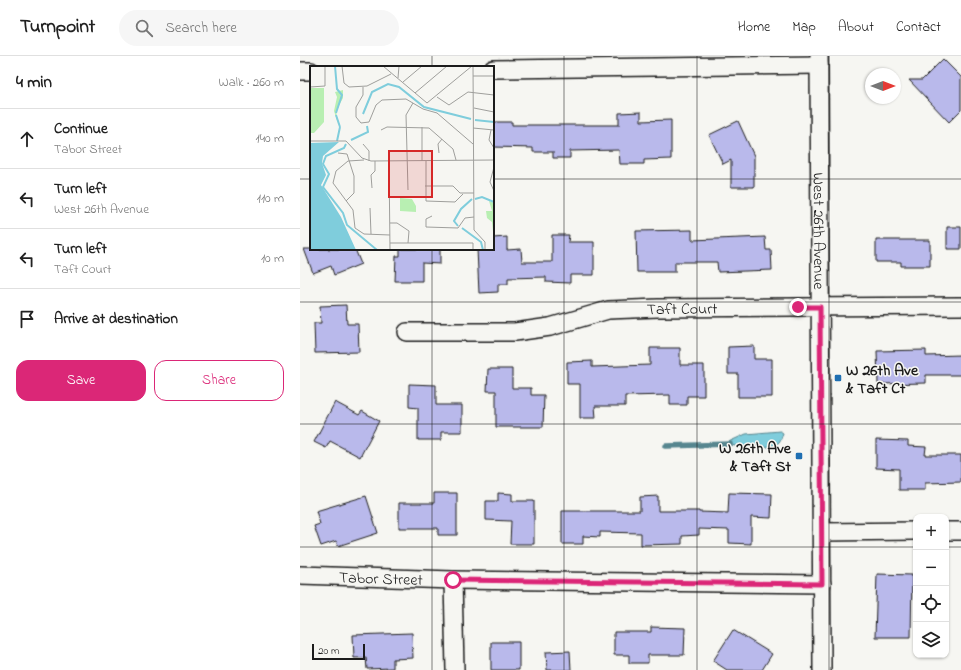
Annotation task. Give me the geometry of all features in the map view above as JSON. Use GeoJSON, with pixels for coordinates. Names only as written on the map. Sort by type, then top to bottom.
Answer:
{"type":"FeatureCollection","features":[{"type":"Feature","properties":{"kind":"street"},"geometry":{"type":"LineString","coordinates":[[494,69],[819,61]]}},
{"type":"Feature","properties":{"kind":"street","name":"West 26th Avenue"},"geometry":{"type":"LineString","coordinates":[[819,61],[822,670]]}},
{"type":"Feature","properties":{"kind":"street","name":"Taft Court"},"geometry":{"type":"LineString","coordinates":[[407,332],[514,332],[550,327],[608,310],[658,308],[961,306]]}},
{"type":"Feature","properties":{"kind":"street"},"geometry":{"type":"LineString","coordinates":[[822,532],[913,531]]}},
{"type":"Feature","properties":{"kind":"street"},"geometry":{"type":"LineString","coordinates":[[949,531],[961,531]]}},
{"type":"Feature","properties":{"kind":"street","name":"Tabor Street"},"geometry":{"type":"LineString","coordinates":[[300,576],[453,580],[822,584]]}},
{"type":"Feature","properties":{"kind":"street"},"geometry":{"type":"LineString","coordinates":[[453,580],[455,670]]}},
{"type":"Feature","properties":{"kind":"water"},"geometry":{"type":"Polygon","coordinates":[[[780,431],[783,433],[780,441],[769,447],[753,448],[724,444],[746,434],[780,431]]]}},
{"type":"Feature","properties":{"kind":"building"},"geometry":{"type":"Polygon","coordinates":[[[943,59],[961,77],[961,110],[949,122],[909,80],[922,80],[943,59]]]}},
{"type":"Feature","properties":{"kind":"building"},"geometry":{"type":"Polygon","coordinates":[[[641,112],[641,121],[671,120],[671,159],[644,160],[644,164],[620,164],[619,150],[570,151],[570,158],[553,158],[553,152],[533,152],[533,148],[494,147],[494,122],[512,122],[512,125],[619,125],[619,113],[641,112]]]}},
{"type":"Feature","properties":{"kind":"building"},"geometry":{"type":"Polygon","coordinates":[[[738,121],[754,156],[754,187],[731,187],[731,160],[723,164],[709,135],[738,121]]]}},
{"type":"Feature","properties":{"kind":"building"},"geometry":{"type":"Polygon","coordinates":[[[947,227],[961,227],[961,249],[947,249],[947,227]]]}},
{"type":"Feature","properties":{"kind":"building"},"geometry":{"type":"Polygon","coordinates":[[[692,230],[692,240],[765,237],[766,250],[771,250],[772,270],[718,272],[717,262],[675,262],[675,272],[637,272],[636,231],[692,230]]]}},
{"type":"Feature","properties":{"kind":"building"},"geometry":{"type":"Polygon","coordinates":[[[552,235],[569,235],[568,242],[594,242],[594,275],[570,275],[570,283],[546,282],[546,277],[508,278],[508,284],[498,284],[498,292],[479,293],[477,250],[494,250],[494,238],[507,237],[507,250],[521,249],[522,262],[552,262],[552,235]]]}},
{"type":"Feature","properties":{"kind":"building"},"geometry":{"type":"Polygon","coordinates":[[[876,240],[930,240],[930,266],[901,266],[901,262],[876,262],[876,240]]]}},
{"type":"Feature","properties":{"kind":"building"},"geometry":{"type":"Polygon","coordinates":[[[304,249],[355,250],[361,264],[334,275],[331,266],[313,273],[304,249]]]}},
{"type":"Feature","properties":{"kind":"building"},"geometry":{"type":"Polygon","coordinates":[[[400,250],[440,250],[440,264],[422,263],[422,281],[395,281],[396,256],[400,256],[400,250]]]}},
{"type":"Feature","properties":{"kind":"building"},"geometry":{"type":"Polygon","coordinates":[[[346,305],[347,324],[358,324],[359,352],[315,353],[314,323],[321,323],[320,306],[346,305]]]}},
{"type":"Feature","properties":{"kind":"building"},"geometry":{"type":"Polygon","coordinates":[[[754,346],[754,359],[772,359],[772,397],[738,397],[738,374],[728,374],[728,347],[754,346]]]}},
{"type":"Feature","properties":{"kind":"building"},"geometry":{"type":"Polygon","coordinates":[[[650,348],[680,348],[680,365],[704,365],[704,396],[687,396],[687,405],[670,405],[670,395],[625,396],[625,406],[595,406],[596,418],[580,418],[580,384],[567,384],[567,362],[592,361],[592,367],[650,365],[650,348]]]}},
{"type":"Feature","properties":{"kind":"building"},"geometry":{"type":"Polygon","coordinates":[[[926,350],[926,356],[961,355],[961,375],[926,375],[926,383],[878,384],[877,351],[926,350]]]}},
{"type":"Feature","properties":{"kind":"building"},"geometry":{"type":"Polygon","coordinates":[[[488,369],[512,369],[512,388],[531,388],[531,395],[544,395],[543,427],[496,427],[496,391],[487,391],[488,369]]]}},
{"type":"Feature","properties":{"kind":"building"},"geometry":{"type":"Polygon","coordinates":[[[409,384],[436,385],[436,405],[462,405],[462,432],[441,432],[441,440],[418,440],[418,408],[409,407],[409,384]]]}},
{"type":"Feature","properties":{"kind":"building"},"geometry":{"type":"Polygon","coordinates":[[[335,402],[359,415],[362,411],[379,421],[360,457],[330,441],[326,448],[314,442],[335,402]]]}},
{"type":"Feature","properties":{"kind":"building"},"geometry":{"type":"Polygon","coordinates":[[[876,440],[908,441],[908,446],[926,447],[925,455],[961,455],[961,482],[925,483],[925,490],[899,490],[899,469],[876,468],[876,440]]]}},
{"type":"Feature","properties":{"kind":"building"},"geometry":{"type":"Polygon","coordinates":[[[434,493],[457,493],[457,535],[438,535],[438,528],[399,528],[399,503],[434,503],[434,493]]]}},
{"type":"Feature","properties":{"kind":"building"},"geometry":{"type":"Polygon","coordinates":[[[498,493],[512,494],[512,501],[534,501],[534,544],[510,544],[511,521],[486,520],[486,501],[498,501],[498,493]]]}},
{"type":"Feature","properties":{"kind":"building"},"geometry":{"type":"Polygon","coordinates":[[[729,493],[772,494],[771,518],[751,517],[751,544],[729,543],[729,530],[699,529],[699,535],[682,536],[682,544],[641,545],[641,533],[600,532],[600,537],[583,536],[583,544],[562,544],[562,511],[640,511],[640,497],[658,496],[658,511],[728,513],[729,493]]]}},
{"type":"Feature","properties":{"kind":"building"},"geometry":{"type":"Polygon","coordinates":[[[366,496],[378,533],[338,546],[336,541],[321,546],[314,526],[320,524],[316,511],[366,496]]]}},
{"type":"Feature","properties":{"kind":"building"},"geometry":{"type":"Polygon","coordinates":[[[877,574],[912,575],[911,637],[875,637],[877,574]]]}},
{"type":"Feature","properties":{"kind":"building"},"geometry":{"type":"Polygon","coordinates":[[[651,627],[685,628],[684,655],[648,655],[648,663],[629,663],[629,655],[614,655],[614,632],[651,632],[651,627]]]}},
{"type":"Feature","properties":{"kind":"building"},"geometry":{"type":"Polygon","coordinates":[[[733,630],[772,654],[762,670],[727,670],[713,661],[733,630]]]}},
{"type":"Feature","properties":{"kind":"building"},"geometry":{"type":"Polygon","coordinates":[[[412,633],[413,658],[393,659],[393,668],[367,669],[366,658],[354,658],[353,635],[412,633]]]}},
{"type":"Feature","properties":{"kind":"building"},"geometry":{"type":"Polygon","coordinates":[[[491,642],[519,642],[519,670],[491,670],[491,642]]]}},
{"type":"Feature","properties":{"kind":"building"},"geometry":{"type":"Polygon","coordinates":[[[570,651],[571,670],[547,670],[546,652],[570,651]]]}},
{"type":"Feature","properties":{"kind":"waterway"},"geometry":{"type":"LineString","coordinates":[[666,446],[730,444]]}},
{"type":"Feature","properties":{"kind":"place","name":"W 26th Ave & Taft Ct"},"geometry":{"type":"Point","coordinates":[838,378]}},
{"type":"Feature","properties":{"kind":"place","name":"W 26th Ave & Taft St"},"geometry":{"type":"Point","coordinates":[799,456]}},
{"type":"Feature","properties":{"kind":"route"},"geometry":{"type":"LineString","coordinates":[[453,580],[822,584],[820,307],[798,307]]}}]}
